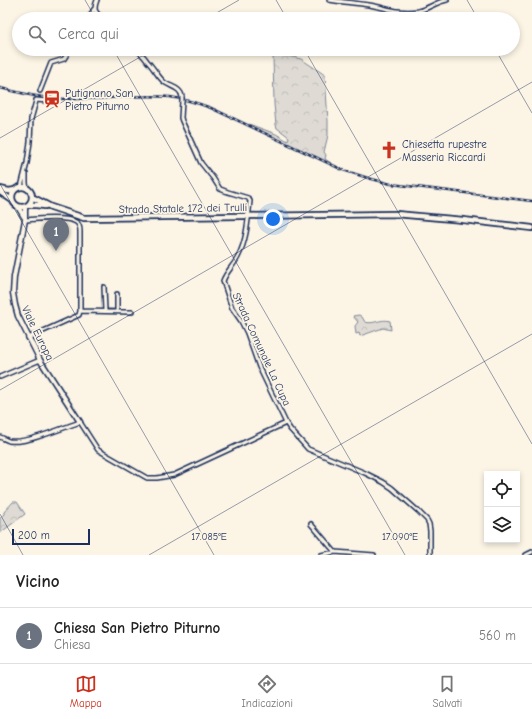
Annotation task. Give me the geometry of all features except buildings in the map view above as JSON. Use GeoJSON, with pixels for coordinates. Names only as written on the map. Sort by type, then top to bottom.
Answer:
{"type":"FeatureCollection","features":[{"type":"Feature","properties":{"kind":"main road"},"geometry":{"type":"LineString","coordinates":[[21,188],[27,189],[32,197],[30,203],[26,206],[18,207],[0,190],[9,191],[21,188]]}},
{"type":"Feature","properties":{"kind":"main road"},"geometry":{"type":"LineString","coordinates":[[12,200],[15,190]]}},
{"type":"Feature","properties":{"kind":"main road","name":"Strada Statale 172 dei Trulli"},"geometry":{"type":"LineString","coordinates":[[32,197],[51,207],[84,218],[396,214],[532,228]]}},
{"type":"Feature","properties":{"kind":"main road","name":"Strada Statale 172 dei Trulli"},"geometry":{"type":"LineString","coordinates":[[26,206],[36,205],[51,207]]}},
{"type":"Feature","properties":{"kind":"street"},"geometry":{"type":"LineString","coordinates":[[92,12],[97,0]]}},
{"type":"Feature","properties":{"kind":"street"},"geometry":{"type":"LineString","coordinates":[[329,0],[368,5],[392,11],[409,12],[422,10],[447,0]]}},
{"type":"Feature","properties":{"kind":"street"},"geometry":{"type":"LineString","coordinates":[[95,8],[96,12]]}},
{"type":"Feature","properties":{"kind":"street"},"geometry":{"type":"LineString","coordinates":[[40,90],[51,63],[64,59],[66,56]]}},
{"type":"Feature","properties":{"kind":"street"},"geometry":{"type":"LineString","coordinates":[[143,56],[163,82],[182,92],[182,121],[201,163],[220,189],[249,199],[248,216]]}},
{"type":"Feature","properties":{"kind":"street"},"geometry":{"type":"LineString","coordinates":[[21,188],[30,142],[31,120],[36,100],[50,100]]}},
{"type":"Feature","properties":{"kind":"street"},"geometry":{"type":"LineString","coordinates":[[26,168],[27,189]]}},
{"type":"Feature","properties":{"kind":"street","name":"Viale Europa"},"geometry":{"type":"LineString","coordinates":[[26,206],[25,220],[14,277],[13,293],[15,305],[18,316],[40,360],[80,422]]}},
{"type":"Feature","properties":{"kind":"street"},"geometry":{"type":"LineString","coordinates":[[18,207],[25,220],[64,219],[76,222],[80,228],[79,315],[28,338]]}},
{"type":"Feature","properties":{"kind":"street","name":"Strada Comunale La Cupa"},"geometry":{"type":"LineString","coordinates":[[248,216],[245,238],[240,252],[223,281],[232,308],[247,333],[259,367],[286,423],[308,449],[383,482],[418,511],[429,524],[430,555]]}},
{"type":"Feature","properties":{"kind":"street"},"geometry":{"type":"LineString","coordinates":[[104,287],[105,311]]}},
{"type":"Feature","properties":{"kind":"street"},"geometry":{"type":"LineString","coordinates":[[117,294],[117,312]]}},
{"type":"Feature","properties":{"kind":"street"},"geometry":{"type":"LineString","coordinates":[[80,311],[132,312]]}},
{"type":"Feature","properties":{"kind":"street"},"geometry":{"type":"LineString","coordinates":[[0,377],[40,360]]}},
{"type":"Feature","properties":{"kind":"street"},"geometry":{"type":"LineString","coordinates":[[0,437],[8,441],[30,439],[80,422]]}},
{"type":"Feature","properties":{"kind":"street","name":"Strada Comunale La Cupa"},"geometry":{"type":"LineString","coordinates":[[80,422],[98,450],[147,478],[174,475],[286,423]]}},
{"type":"Feature","properties":{"kind":"street"},"geometry":{"type":"LineString","coordinates":[[311,524],[335,552]]}},
{"type":"Feature","properties":{"kind":"street"},"geometry":{"type":"LineString","coordinates":[[321,555],[335,552],[374,555]]}},
{"type":"Feature","properties":{"kind":"street"},"geometry":{"type":"LineString","coordinates":[[528,555],[532,552]]}},
{"type":"Feature","properties":{"kind":"shaded area"},"geometry":{"type":"Polygon","coordinates":[[[28,93],[50,97],[63,97],[62,101],[35,98],[27,96],[28,93]]]}},
{"type":"Feature","properties":{"kind":"green space"},"geometry":{"type":"Polygon","coordinates":[[[273,56],[288,56],[301,59],[325,75],[328,135],[324,152],[326,155],[325,159],[331,163],[330,164],[249,125],[276,134],[288,141],[289,137],[277,128],[274,104],[273,56]]]}},
{"type":"Feature","properties":{"kind":"green space"},"geometry":{"type":"Polygon","coordinates":[[[359,315],[365,322],[368,323],[383,320],[390,321],[391,330],[383,328],[360,336],[359,333],[356,334],[355,326],[358,322],[353,316],[359,315]]]}},
{"type":"Feature","properties":{"kind":"green space"},"geometry":{"type":"Polygon","coordinates":[[[13,502],[17,502],[25,514],[0,533],[0,518],[13,502]]]}},
{"type":"Feature","properties":{"kind":"railway"},"geometry":{"type":"LineString","coordinates":[[0,88],[57,99],[144,96],[180,99],[211,108],[343,170],[368,178],[391,184],[532,201]]}},
{"type":"Feature","properties":{"kind":"place","name":"Putignano San Pietro Piturno"},"geometry":{"type":"Point","coordinates":[52,99]}},
{"type":"Feature","properties":{"kind":"place","name":"Chiesetta rupestre Masseria Riccardi"},"geometry":{"type":"Point","coordinates":[389,150]}},
{"type":"Feature","properties":{"kind":"place","name":"Chiesa San Pietro Piturno"},"geometry":{"type":"Point","coordinates":[56,251]}}]}
